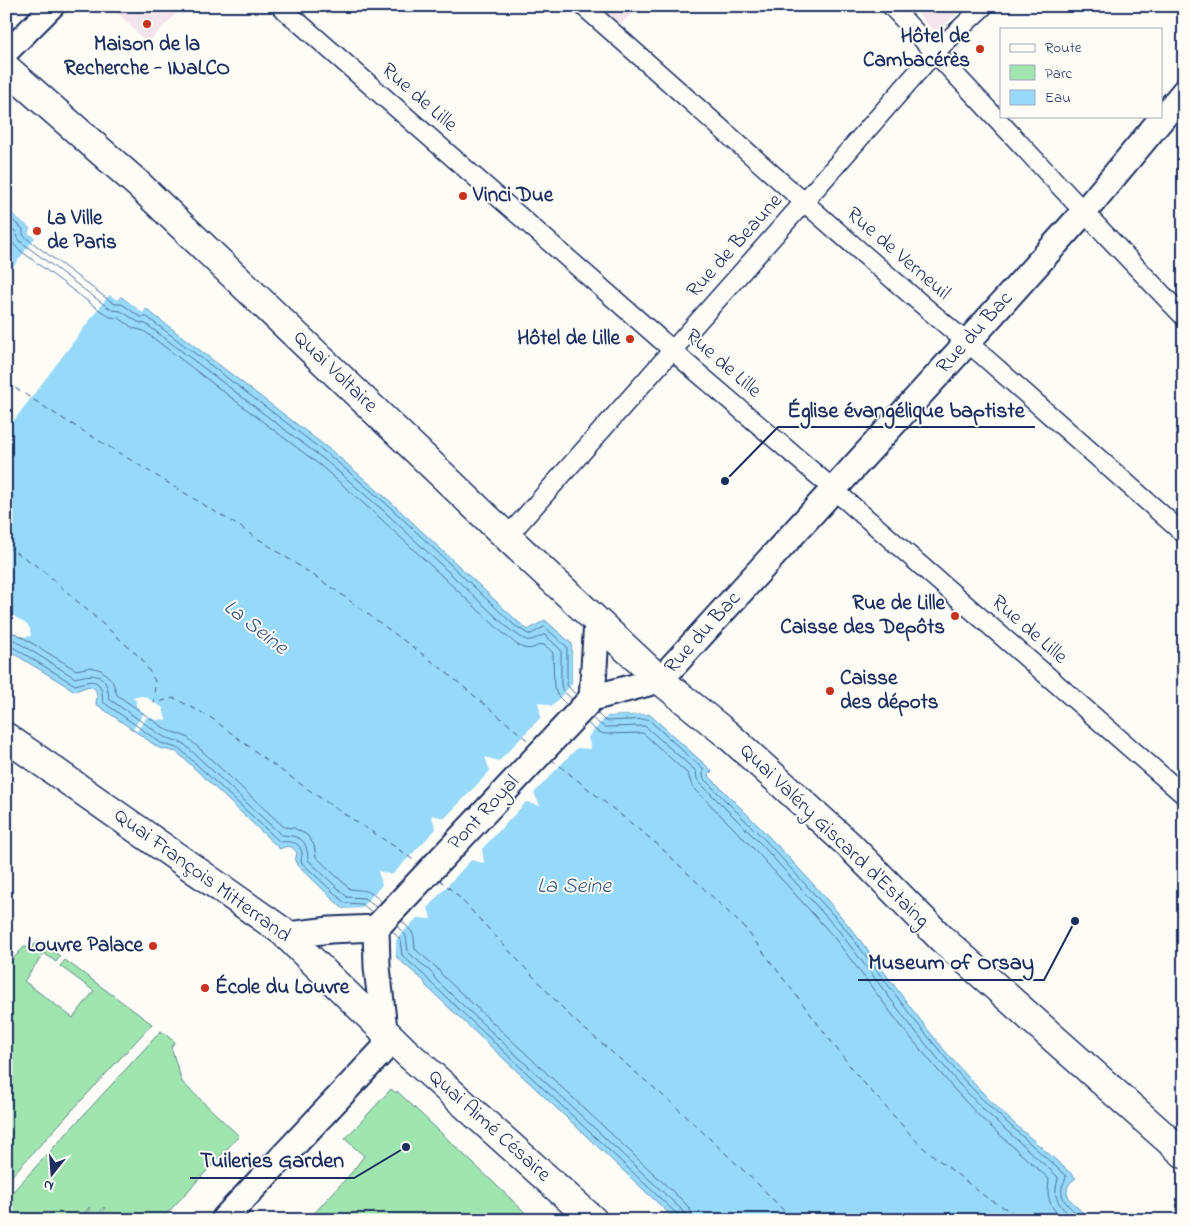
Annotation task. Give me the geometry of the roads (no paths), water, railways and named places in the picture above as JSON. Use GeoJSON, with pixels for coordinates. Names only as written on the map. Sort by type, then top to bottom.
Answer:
{"type":"FeatureCollection","features":[{"type":"Feature","properties":{"kind":"main road","name":"Quai Voltaire"},"geometry":{"type":"LineString","coordinates":[[6,68],[138,184],[507,537],[660,680]]}},
{"type":"Feature","properties":{"kind":"main road","name":"Rue du Bac"},"geometry":{"type":"LineString","coordinates":[[660,680],[1084,212],[1184,92]]}},
{"type":"Feature","properties":{"kind":"main road"},"geometry":{"type":"LineString","coordinates":[[597,621],[592,698],[660,680]]}},
{"type":"Feature","properties":{"kind":"main road","name":"Quai Valéry Giscard d'Estaing"},"geometry":{"type":"LineString","coordinates":[[660,680],[728,735],[848,844],[942,939],[1184,1154]]}},
{"type":"Feature","properties":{"kind":"main road","name":"Pont Royal"},"geometry":{"type":"LineString","coordinates":[[376,928],[592,698]]}},
{"type":"Feature","properties":{"kind":"main road","name":"Quai François Mitterrand"},"geometry":{"type":"LineString","coordinates":[[6,737],[288,935],[385,1031]]}},
{"type":"Feature","properties":{"kind":"main road"},"geometry":{"type":"LineString","coordinates":[[225,1218],[386,1047],[377,963],[376,928],[342,929],[288,935]]}},
{"type":"Feature","properties":{"kind":"main road","name":"Quai Aimé Césaire"},"geometry":{"type":"LineString","coordinates":[[385,1031],[593,1220]]}},
{"type":"Feature","properties":{"kind":"street"},"geometry":{"type":"LineString","coordinates":[[6,53],[53,6]]}},
{"type":"Feature","properties":{"kind":"street","name":"Rue de Lille"},"geometry":{"type":"LineString","coordinates":[[280,6],[684,361],[1184,795]]}},
{"type":"Feature","properties":{"kind":"street","name":"Rue de Verneuil"},"geometry":{"type":"LineString","coordinates":[[583,6],[1184,534]]}},
{"type":"Feature","properties":{"kind":"street"},"geometry":{"type":"LineString","coordinates":[[891,6],[1184,317]]}},
{"type":"Feature","properties":{"kind":"street","name":"Rue de Beaune"},"geometry":{"type":"LineString","coordinates":[[507,537],[935,52],[984,6]]}},
{"type":"Feature","properties":{"kind":"water","name":"La Seine"},"geometry":{"type":"Polygon","coordinates":[[[6,203],[12,206],[9,211],[30,228],[28,233],[117,300],[120,296],[143,312],[146,309],[333,452],[393,504],[528,630],[545,620],[572,644],[572,684],[607,716],[649,714],[712,771],[708,775],[780,848],[832,905],[945,1051],[1004,1114],[1076,1178],[1067,1189],[1068,1195],[1076,1206],[1092,1220],[676,1220],[426,986],[424,981],[396,957],[395,940],[361,908],[343,909],[295,862],[297,853],[293,848],[287,846],[280,849],[177,752],[159,748],[96,704],[96,690],[91,686],[75,691],[6,649],[6,203]]]}},
{"type":"Feature","properties":{"kind":"place","name":"Maison de la Recherche - INaLCO"},"geometry":{"type":"Point","coordinates":[147,24]}},
{"type":"Feature","properties":{"kind":"place","name":"Hôtel de Cambacérès"},"geometry":{"type":"Point","coordinates":[980,49]}},
{"type":"Feature","properties":{"kind":"place","name":"Vinci Due"},"geometry":{"type":"Point","coordinates":[463,196]}},
{"type":"Feature","properties":{"kind":"place","name":"La Ville de Paris"},"geometry":{"type":"Point","coordinates":[37,231]}},
{"type":"Feature","properties":{"kind":"place","name":"Hôtel de Lille"},"geometry":{"type":"Point","coordinates":[630,339]}},
{"type":"Feature","properties":{"kind":"place","name":"Église évangélique baptiste"},"geometry":{"type":"Point","coordinates":[725,481]}},
{"type":"Feature","properties":{"kind":"place","name":"Rue de Lille Caisse des Depôts"},"geometry":{"type":"Point","coordinates":[955,616]}},
{"type":"Feature","properties":{"kind":"place","name":"Caisse des dépots"},"geometry":{"type":"Point","coordinates":[830,691]}},
{"type":"Feature","properties":{"kind":"place","name":"Museum of Orsay"},"geometry":{"type":"Point","coordinates":[1075,921]}},
{"type":"Feature","properties":{"kind":"place","name":"Louvre Palace"},"geometry":{"type":"Point","coordinates":[153,946]}},
{"type":"Feature","properties":{"kind":"place","name":"École du Louvre"},"geometry":{"type":"Point","coordinates":[205,988]}},
{"type":"Feature","properties":{"kind":"place","name":"Tuileries Garden"},"geometry":{"type":"Point","coordinates":[406,1147]}}]}
